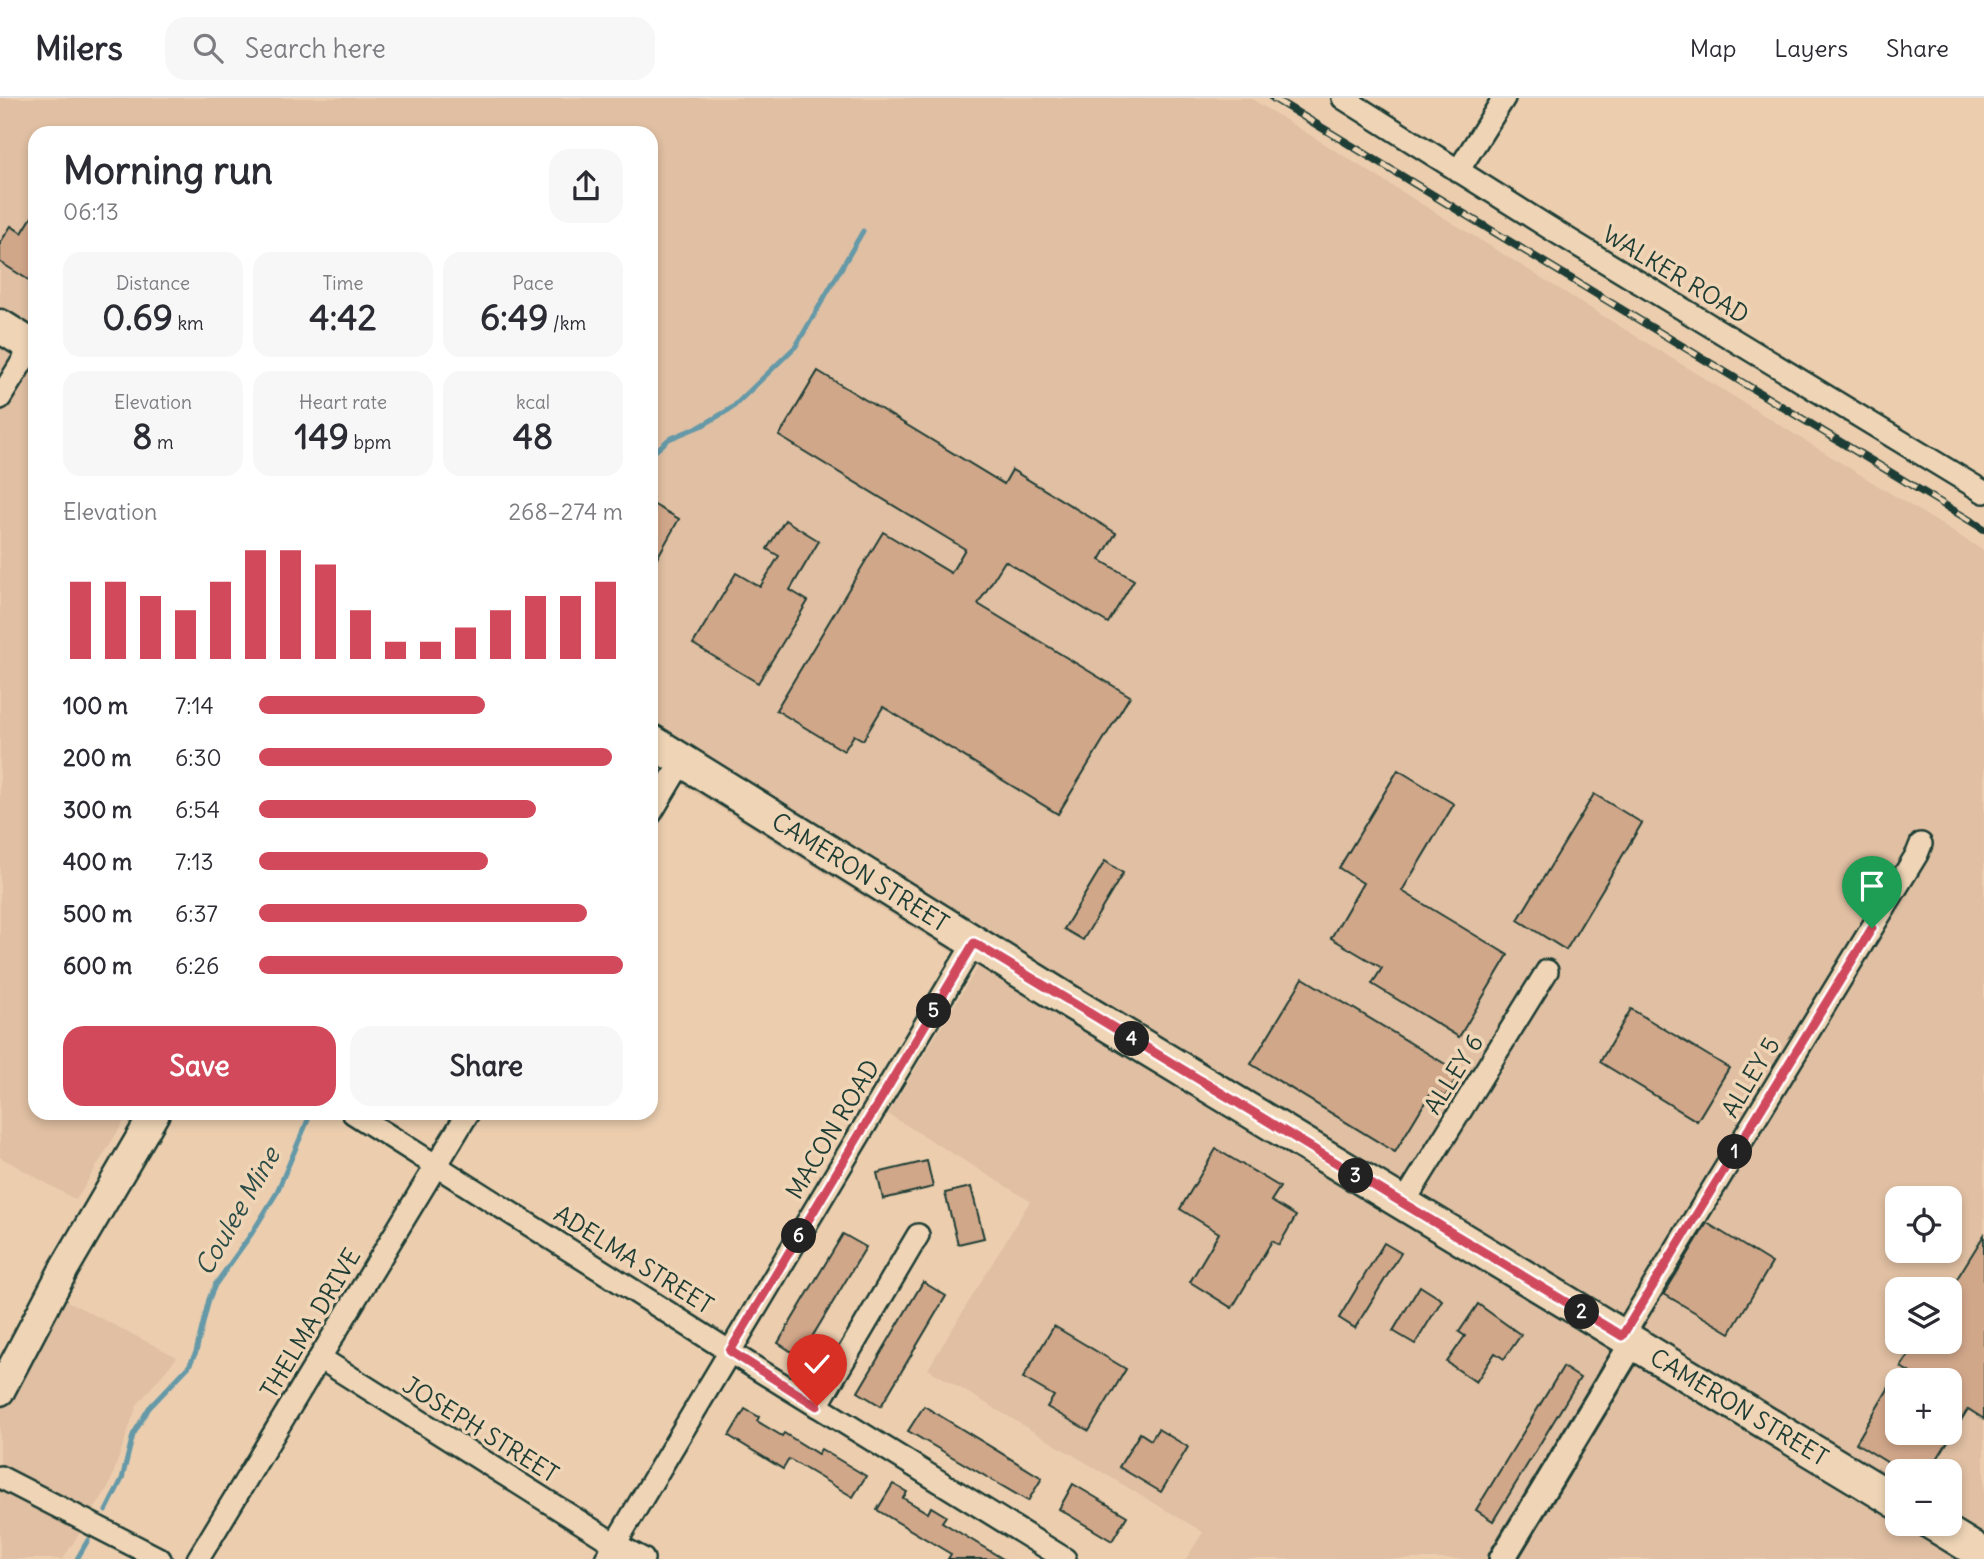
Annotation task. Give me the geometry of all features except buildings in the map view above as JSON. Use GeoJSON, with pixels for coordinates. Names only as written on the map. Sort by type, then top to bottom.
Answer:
{"type":"FeatureCollection","features":[{"type":"Feature","properties":{"kind":"main road"},"geometry":{"type":"LineString","coordinates":[[0,326],[28,343]]}},
{"type":"Feature","properties":{"kind":"main road","name":"CAMERON STREET"},"geometry":{"type":"LineString","coordinates":[[658,746],[974,943],[1885,1496]]}},
{"type":"Feature","properties":{"kind":"main road"},"geometry":{"type":"LineString","coordinates":[[0,1391],[64,1269],[152,1120]]}},
{"type":"Feature","properties":{"kind":"main road"},"geometry":{"type":"LineString","coordinates":[[1953,1536],[1984,1555]]}},
{"type":"Feature","properties":{"kind":"street","name":"WALKER ROAD"},"geometry":{"type":"LineString","coordinates":[[1343,98],[1984,492]]}},
{"type":"Feature","properties":{"kind":"street"},"geometry":{"type":"LineString","coordinates":[[1458,171],[1504,98]]}},
{"type":"Feature","properties":{"kind":"street"},"geometry":{"type":"LineString","coordinates":[[0,398],[28,356]]}},
{"type":"Feature","properties":{"kind":"street"},"geometry":{"type":"LineString","coordinates":[[658,801],[682,761]]}},
{"type":"Feature","properties":{"kind":"street","name":"ALLEY 5"},"geometry":{"type":"LineString","coordinates":[[1628,1339],[1922,844]]}},
{"type":"Feature","properties":{"kind":"street","name":"MACON ROAD"},"geometry":{"type":"LineString","coordinates":[[610,1551],[974,943]]}},
{"type":"Feature","properties":{"kind":"street","name":"ALLEY 6"},"geometry":{"type":"LineString","coordinates":[[1402,1204],[1547,971]]}},
{"type":"Feature","properties":{"kind":"street","name":"ADELMA STREET"},"geometry":{"type":"LineString","coordinates":[[364,1120],[1065,1559]]}},
{"type":"Feature","properties":{"kind":"street","name":"THELMA DRIVE"},"geometry":{"type":"LineString","coordinates":[[198,1559],[464,1120]]}},
{"type":"Feature","properties":{"kind":"street"},"geometry":{"type":"LineString","coordinates":[[817,1406],[918,1235]]}},
{"type":"Feature","properties":{"kind":"street"},"geometry":{"type":"LineString","coordinates":[[1502,1559],[1628,1339]]}},
{"type":"Feature","properties":{"kind":"street","name":"JOSEPH STREET"},"geometry":{"type":"LineString","coordinates":[[320,1358],[610,1551],[643,1559]]}},
{"type":"Feature","properties":{"kind":"street"},"geometry":{"type":"LineString","coordinates":[[0,1477],[160,1559]]}},
{"type":"Feature","properties":{"kind":"shaded area"},"geometry":{"type":"Polygon","coordinates":[[[0,98],[1250,98],[1984,551],[1984,1559],[1186,1559],[1203,1532],[928,1369],[1030,1201],[888,1114],[977,968],[658,769],[658,126],[28,126],[28,1120],[125,1120],[76,1200],[0,1157],[0,98]]]}},
{"type":"Feature","properties":{"kind":"shaded area"},"geometry":{"type":"Polygon","coordinates":[[[63,1299],[177,1357],[137,1405],[109,1486],[63,1559],[0,1559],[0,1403],[63,1299]]]}},
{"type":"Feature","properties":{"kind":"waterway","name":"Coulee Mine"},"geometry":{"type":"LineString","coordinates":[[658,449],[669,439],[703,425],[732,408],[796,346],[863,231]]}},
{"type":"Feature","properties":{"kind":"waterway","name":"Coulee Mine"},"geometry":{"type":"LineString","coordinates":[[106,1511],[122,1479],[133,1435],[149,1408],[189,1366],[196,1352],[215,1285],[276,1194],[308,1120]]}},
{"type":"Feature","properties":{"kind":"waterway","name":"Coulee Mine"},"geometry":{"type":"LineString","coordinates":[[77,1559],[88,1540]]}},
{"type":"Feature","properties":{"kind":"railway"},"geometry":{"type":"LineString","coordinates":[[1273,98],[1984,529]]}},
{"type":"Feature","properties":{"kind":"route"},"geometry":{"type":"LineString","coordinates":[[817,1406],[730,1351],[974,943],[1622,1336],[1872,928]]}}]}
